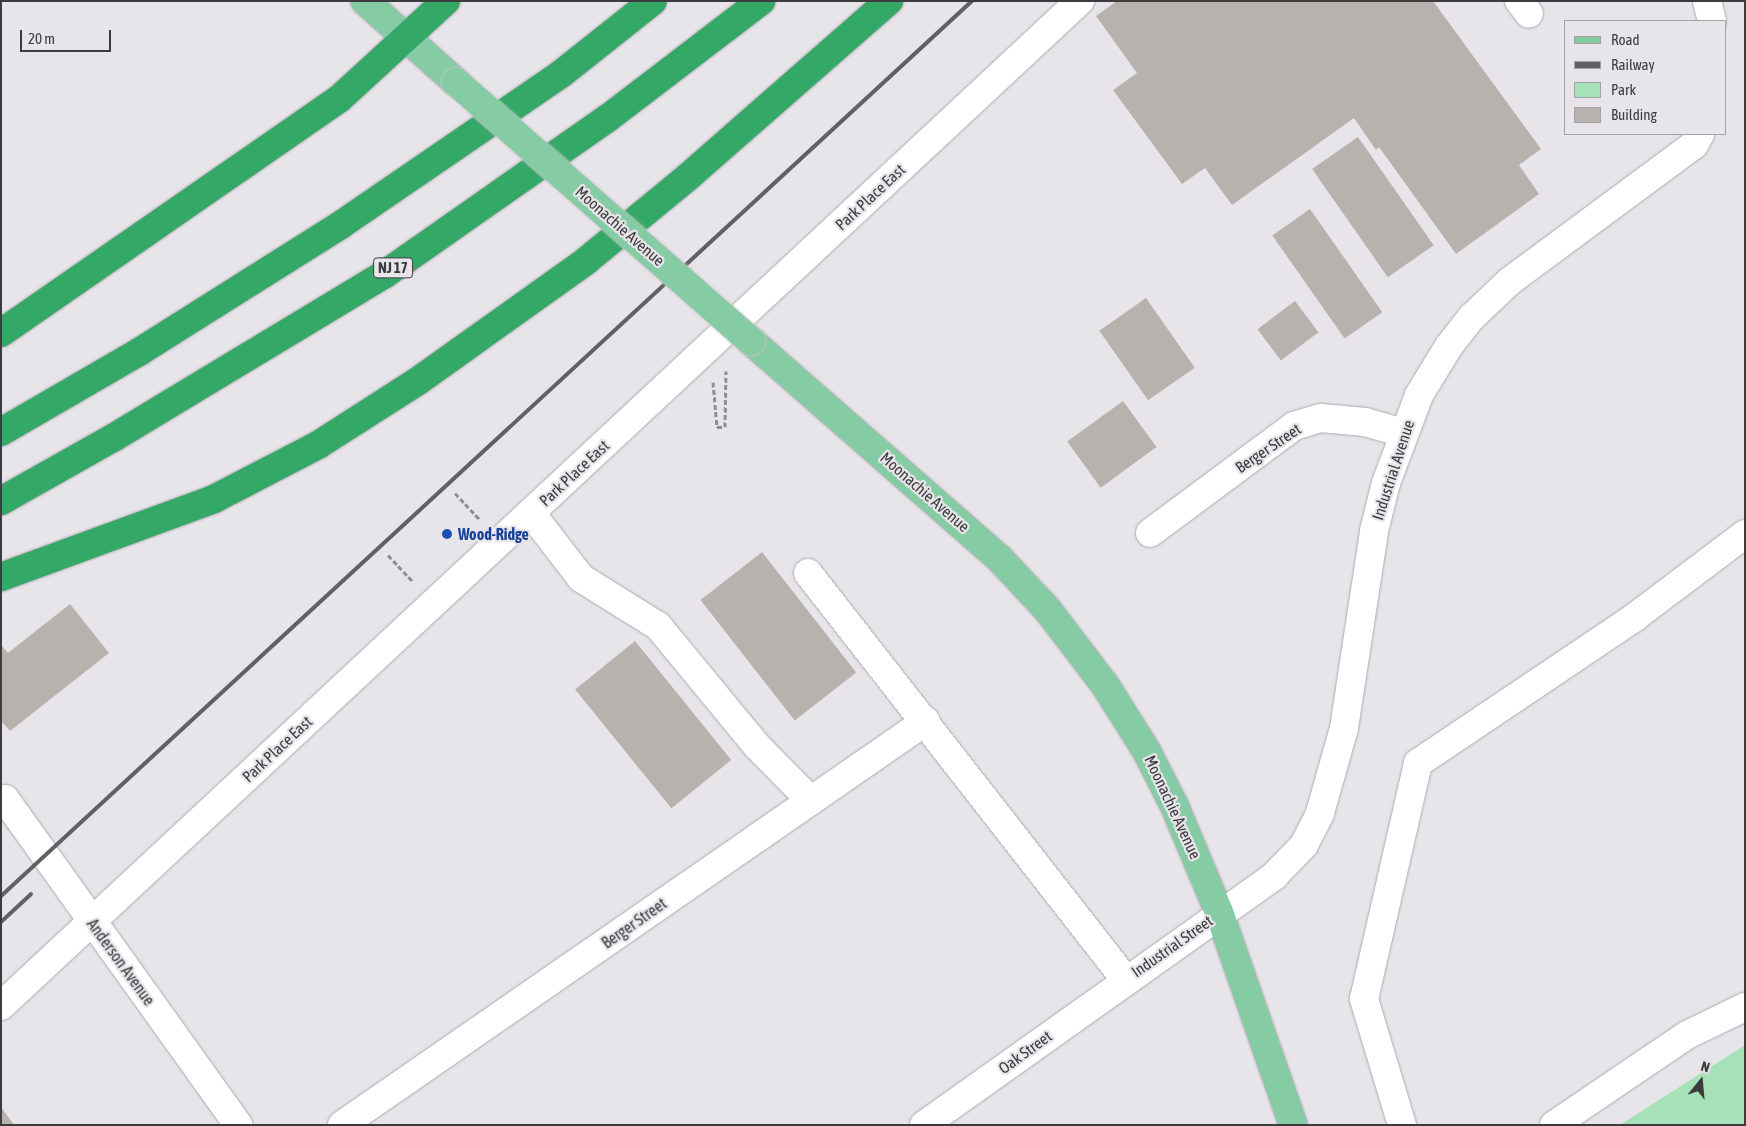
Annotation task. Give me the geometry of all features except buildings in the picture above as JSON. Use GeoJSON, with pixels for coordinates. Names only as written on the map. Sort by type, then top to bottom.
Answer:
{"type":"FeatureCollection","features":[{"type":"Feature","properties":{"kind":"highway"},"geometry":{"type":"LineString","coordinates":[[1,333],[339,99],[446,1]]}},
{"type":"Feature","properties":{"kind":"highway"},"geometry":{"type":"LineString","coordinates":[[1,432],[139,352],[342,224],[561,74],[653,1]]}},
{"type":"Feature","properties":{"kind":"highway","name":"NJ 17"},"geometry":{"type":"LineString","coordinates":[[1,500],[113,438],[385,274],[608,118],[761,1]]}},
{"type":"Feature","properties":{"kind":"highway"},"geometry":{"type":"LineString","coordinates":[[1,577],[214,499],[261,477],[318,446],[418,381],[565,278],[625,230],[888,1]]}},
{"type":"Feature","properties":{"kind":"main road","name":"Moonachie Avenue"},"geometry":{"type":"LineString","coordinates":[[365,1],[751,342],[944,507],[1000,558],[1047,609],[1106,685],[1146,750],[1175,807],[1219,912],[1293,1125]]}},
{"type":"Feature","properties":{"kind":"street","name":"Park Place East"},"geometry":{"type":"LineString","coordinates":[[1,1006],[1080,1]]}},
{"type":"Feature","properties":{"kind":"street"},"geometry":{"type":"LineString","coordinates":[[1707,1],[1712,20]]}},
{"type":"Feature","properties":{"kind":"street","name":"Industrial Avenue"},"geometry":{"type":"LineString","coordinates":[[1219,912],[1274,876],[1304,846],[1320,813],[1344,728],[1374,531],[1386,483],[1403,433],[1419,395],[1449,346],[1472,317],[1510,281],[1694,145],[1699,135]]}},
{"type":"Feature","properties":{"kind":"street","name":"Berger Street"},"geometry":{"type":"LineString","coordinates":[[1150,533],[1294,426],[1321,418],[1365,422],[1403,433]]}},
{"type":"Feature","properties":{"kind":"street"},"geometry":{"type":"LineString","coordinates":[[531,513],[581,578],[658,626],[757,746],[811,801]]}},
{"type":"Feature","properties":{"kind":"street"},"geometry":{"type":"LineString","coordinates":[[1402,1125],[1364,999],[1418,763],[1635,617],[1745,534]]}},
{"type":"Feature","properties":{"kind":"street"},"geometry":{"type":"LineString","coordinates":[[808,573],[1125,979]]}},
{"type":"Feature","properties":{"kind":"street","name":"Berger Street"},"geometry":{"type":"LineString","coordinates":[[342,1125],[926,722]]}},
{"type":"Feature","properties":{"kind":"street","name":"Anderson Avenue"},"geometry":{"type":"LineString","coordinates":[[3,801],[238,1125]]}},
{"type":"Feature","properties":{"kind":"street","name":"Industrial Street"},"geometry":{"type":"LineString","coordinates":[[1125,979],[1219,912]]}},
{"type":"Feature","properties":{"kind":"street","name":"Oak Street"},"geometry":{"type":"LineString","coordinates":[[924,1125],[1125,979]]}},
{"type":"Feature","properties":{"kind":"street"},"geometry":{"type":"LineString","coordinates":[[1554,1125],[1687,1035],[1745,1007]]}},
{"type":"Feature","properties":{"kind":"path"},"geometry":{"type":"LineString","coordinates":[[712,374],[717,427],[725,427],[726,375]]}},
{"type":"Feature","properties":{"kind":"path"},"geometry":{"type":"LineString","coordinates":[[455,493],[484,524]]}},
{"type":"Feature","properties":{"kind":"path"},"geometry":{"type":"LineString","coordinates":[[388,555],[417,586]]}},
{"type":"Feature","properties":{"kind":"green space"},"geometry":{"type":"Polygon","coordinates":[[[1745,1045],[1745,1125],[1620,1125],[1745,1045]]]}},
{"type":"Feature","properties":{"kind":"railway"},"geometry":{"type":"LineString","coordinates":[[1,896],[972,1]]}},
{"type":"Feature","properties":{"kind":"railway"},"geometry":{"type":"LineString","coordinates":[[1,922],[31,894]]}},
{"type":"Feature","properties":{"kind":"place","name":"Wood-Ridge"},"geometry":{"type":"Point","coordinates":[447,534]}}]}
